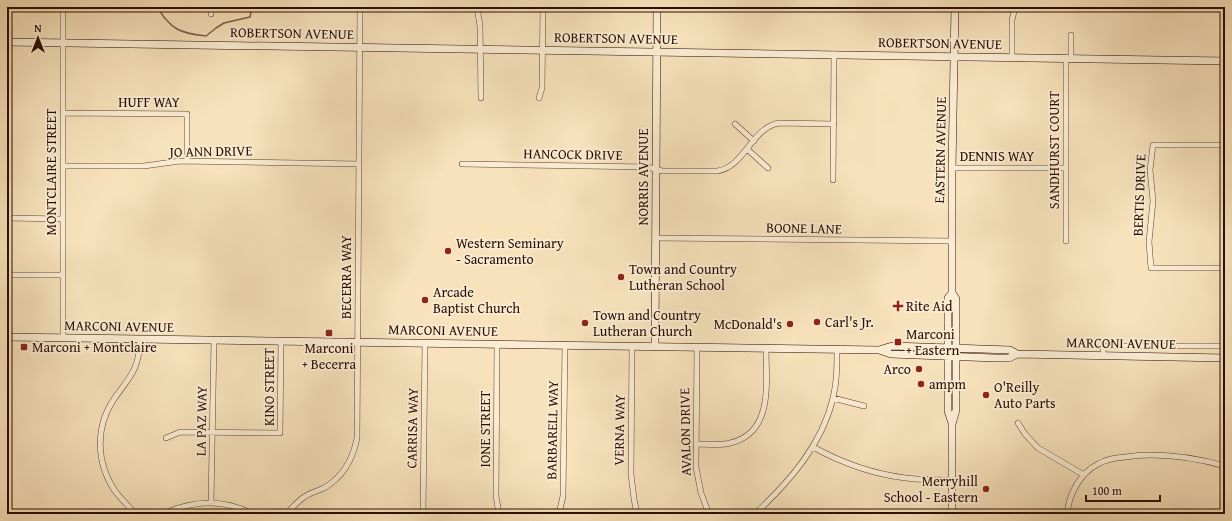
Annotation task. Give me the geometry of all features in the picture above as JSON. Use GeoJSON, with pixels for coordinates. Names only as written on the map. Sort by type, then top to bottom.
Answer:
{"type":"FeatureCollection","features":[{"type":"Feature","properties":{"kind":"main road","name":"NORRIS AVENUE"},"geometry":{"type":"LineString","coordinates":[[655,346],[657,7]]}},
{"type":"Feature","properties":{"kind":"main road","name":"EASTERN AVENUE"},"geometry":{"type":"LineString","coordinates":[[952,514],[952,424],[956,410],[952,356],[956,299],[952,293],[952,168],[955,7]]}},
{"type":"Feature","properties":{"kind":"main road","name":"ROBERTSON AVENUE"},"geometry":{"type":"LineString","coordinates":[[7,42],[1225,60]]}},
{"type":"Feature","properties":{"kind":"main road","name":"MARCONI AVENUE"},"geometry":{"type":"LineString","coordinates":[[7,337],[837,349],[879,350],[891,354],[1009,358],[1017,354],[1225,358]]}},
{"type":"Feature","properties":{"kind":"main road","name":"MARCONI AVENUE"},"geometry":{"type":"LineString","coordinates":[[879,350],[892,346],[1010,350],[1017,354]]}},
{"type":"Feature","properties":{"kind":"street","name":"MONTCLAIRE STREET"},"geometry":{"type":"LineString","coordinates":[[63,7],[63,338]]}},
{"type":"Feature","properties":{"kind":"street"},"geometry":{"type":"LineString","coordinates":[[211,14],[212,7]]}},
{"type":"Feature","properties":{"kind":"street","name":"BECERRA WAY"},"geometry":{"type":"LineString","coordinates":[[286,514],[304,497],[322,489],[333,481],[346,466],[353,454],[357,434],[360,7]]}},
{"type":"Feature","properties":{"kind":"street"},"geometry":{"type":"LineString","coordinates":[[478,7],[481,49],[481,98]]}},
{"type":"Feature","properties":{"kind":"street"},"geometry":{"type":"LineString","coordinates":[[539,98],[542,88],[543,7]]}},
{"type":"Feature","properties":{"kind":"street"},"geometry":{"type":"LineString","coordinates":[[1012,57],[1012,20],[1015,7]]}},
{"type":"Feature","properties":{"kind":"street","name":"SANDHURST COURT"},"geometry":{"type":"LineString","coordinates":[[1066,241],[1066,168],[1071,35]]}},
{"type":"Feature","properties":{"kind":"street"},"geometry":{"type":"LineString","coordinates":[[833,180],[834,54]]}},
{"type":"Feature","properties":{"kind":"street","name":"HUFF WAY"},"geometry":{"type":"LineString","coordinates":[[63,114],[187,114],[187,161]]}},
{"type":"Feature","properties":{"kind":"street"},"geometry":{"type":"LineString","coordinates":[[735,124],[754,141]]}},
{"type":"Feature","properties":{"kind":"street","name":"HANCOCK DRIVE"},"geometry":{"type":"LineString","coordinates":[[462,164],[648,167],[662,171],[720,171],[732,165],[766,128],[776,124],[834,124]]}},
{"type":"Feature","properties":{"kind":"street","name":"BERTIS DRIVE"},"geometry":{"type":"LineString","coordinates":[[1225,145],[1153,145],[1150,170],[1153,201],[1149,252],[1151,268],[1225,268]]}},
{"type":"Feature","properties":{"kind":"street"},"geometry":{"type":"LineString","coordinates":[[747,149],[768,168]]}},
{"type":"Feature","properties":{"kind":"street","name":"JO ANN DRIVE"},"geometry":{"type":"LineString","coordinates":[[63,166],[144,166],[187,161],[359,164]]}},
{"type":"Feature","properties":{"kind":"street","name":"DENNIS WAY"},"geometry":{"type":"LineString","coordinates":[[952,168],[1066,168]]}},
{"type":"Feature","properties":{"kind":"street"},"geometry":{"type":"LineString","coordinates":[[7,218],[63,219]]}},
{"type":"Feature","properties":{"kind":"street","name":"BOONE LANE"},"geometry":{"type":"LineString","coordinates":[[655,238],[952,241]]}},
{"type":"Feature","properties":{"kind":"street"},"geometry":{"type":"LineString","coordinates":[[7,274],[63,275]]}},
{"type":"Feature","properties":{"kind":"street"},"geometry":{"type":"LineString","coordinates":[[135,514],[120,497],[111,483],[103,464],[100,443],[102,428],[107,412],[136,366],[140,339]]}},
{"type":"Feature","properties":{"kind":"street","name":"LA PAZ WAY"},"geometry":{"type":"LineString","coordinates":[[211,503],[214,340]]}},
{"type":"Feature","properties":{"kind":"street","name":"KINO STREET"},"geometry":{"type":"LineString","coordinates":[[213,432],[280,433],[281,341]]}},
{"type":"Feature","properties":{"kind":"street","name":"CARRISA WAY"},"geometry":{"type":"LineString","coordinates":[[423,514],[425,343]]}},
{"type":"Feature","properties":{"kind":"street","name":"IONE STREET"},"geometry":{"type":"LineString","coordinates":[[497,344],[496,496],[499,514]]}},
{"type":"Feature","properties":{"kind":"street","name":"BARBARELL WAY"},"geometry":{"type":"LineString","coordinates":[[559,514],[563,496],[565,345]]}},
{"type":"Feature","properties":{"kind":"street","name":"VERNA WAY"},"geometry":{"type":"LineString","coordinates":[[632,346],[630,474],[637,514]]}},
{"type":"Feature","properties":{"kind":"street"},"geometry":{"type":"LineString","coordinates":[[1104,356],[1104,346],[1225,346]]}},
{"type":"Feature","properties":{"kind":"street","name":"AVALON DRIVE"},"geometry":{"type":"LineString","coordinates":[[697,347],[696,467],[701,493],[709,514]]}},
{"type":"Feature","properties":{"kind":"street"},"geometry":{"type":"LineString","coordinates":[[696,444],[723,444],[736,441],[747,436],[758,425],[763,415],[766,403],[766,348]]}},
{"type":"Feature","properties":{"kind":"street"},"geometry":{"type":"LineString","coordinates":[[755,514],[794,473],[812,447],[825,423],[833,398],[836,377],[837,349]]}},
{"type":"Feature","properties":{"kind":"street"},"geometry":{"type":"LineString","coordinates":[[833,398],[864,406]]}},
{"type":"Feature","properties":{"kind":"street"},"geometry":{"type":"LineString","coordinates":[[1018,423],[1032,443],[1044,452],[1084,475]]}},
{"type":"Feature","properties":{"kind":"street"},"geometry":{"type":"LineString","coordinates":[[166,438],[180,432],[213,432]]}},
{"type":"Feature","properties":{"kind":"street"},"geometry":{"type":"LineString","coordinates":[[812,447],[842,462],[873,472],[906,478],[952,480]]}},
{"type":"Feature","properties":{"kind":"street"},"geometry":{"type":"LineString","coordinates":[[1066,514],[1072,492],[1084,475],[1096,465],[1107,460],[1147,455],[1168,455],[1193,458],[1225,466]]}},
{"type":"Feature","properties":{"kind":"street"},"geometry":{"type":"LineString","coordinates":[[163,514],[187,505],[211,503],[232,506],[253,514]]}},
{"type":"Feature","properties":{"kind":"waterway"},"geometry":{"type":"LineString","coordinates":[[158,7],[166,20],[180,31],[206,36],[224,23],[250,17],[252,7]]}},
{"type":"Feature","properties":{"kind":"place","name":"Western Seminary - Sacramento"},"geometry":{"type":"Point","coordinates":[448,251]}},
{"type":"Feature","properties":{"kind":"place","name":"Town and Country Lutheran School"},"geometry":{"type":"Point","coordinates":[621,277]}},
{"type":"Feature","properties":{"kind":"place","name":"Arcade Baptist Church"},"geometry":{"type":"Point","coordinates":[425,300]}},
{"type":"Feature","properties":{"kind":"place","name":"Rite Aid"},"geometry":{"type":"Point","coordinates":[898,306]}},
{"type":"Feature","properties":{"kind":"place","name":"Carl's Jr."},"geometry":{"type":"Point","coordinates":[817,322]}},
{"type":"Feature","properties":{"kind":"place","name":"Town and Country Lutheran Church"},"geometry":{"type":"Point","coordinates":[585,323]}},
{"type":"Feature","properties":{"kind":"place","name":"McDonald's"},"geometry":{"type":"Point","coordinates":[790,324]}},
{"type":"Feature","properties":{"kind":"place","name":"Marconi + Becerra"},"geometry":{"type":"Point","coordinates":[329,333]}},
{"type":"Feature","properties":{"kind":"place","name":"Marconi + Eastern"},"geometry":{"type":"Point","coordinates":[898,342]}},
{"type":"Feature","properties":{"kind":"place","name":"Marconi + Montclaire"},"geometry":{"type":"Point","coordinates":[24,347]}},
{"type":"Feature","properties":{"kind":"place","name":"Arco"},"geometry":{"type":"Point","coordinates":[919,369]}},
{"type":"Feature","properties":{"kind":"place","name":"ampm"},"geometry":{"type":"Point","coordinates":[921,384]}},
{"type":"Feature","properties":{"kind":"place","name":"O'Reilly Auto Parts"},"geometry":{"type":"Point","coordinates":[986,395]}},
{"type":"Feature","properties":{"kind":"place","name":"Merryhill School - Eastern"},"geometry":{"type":"Point","coordinates":[986,489]}}]}
